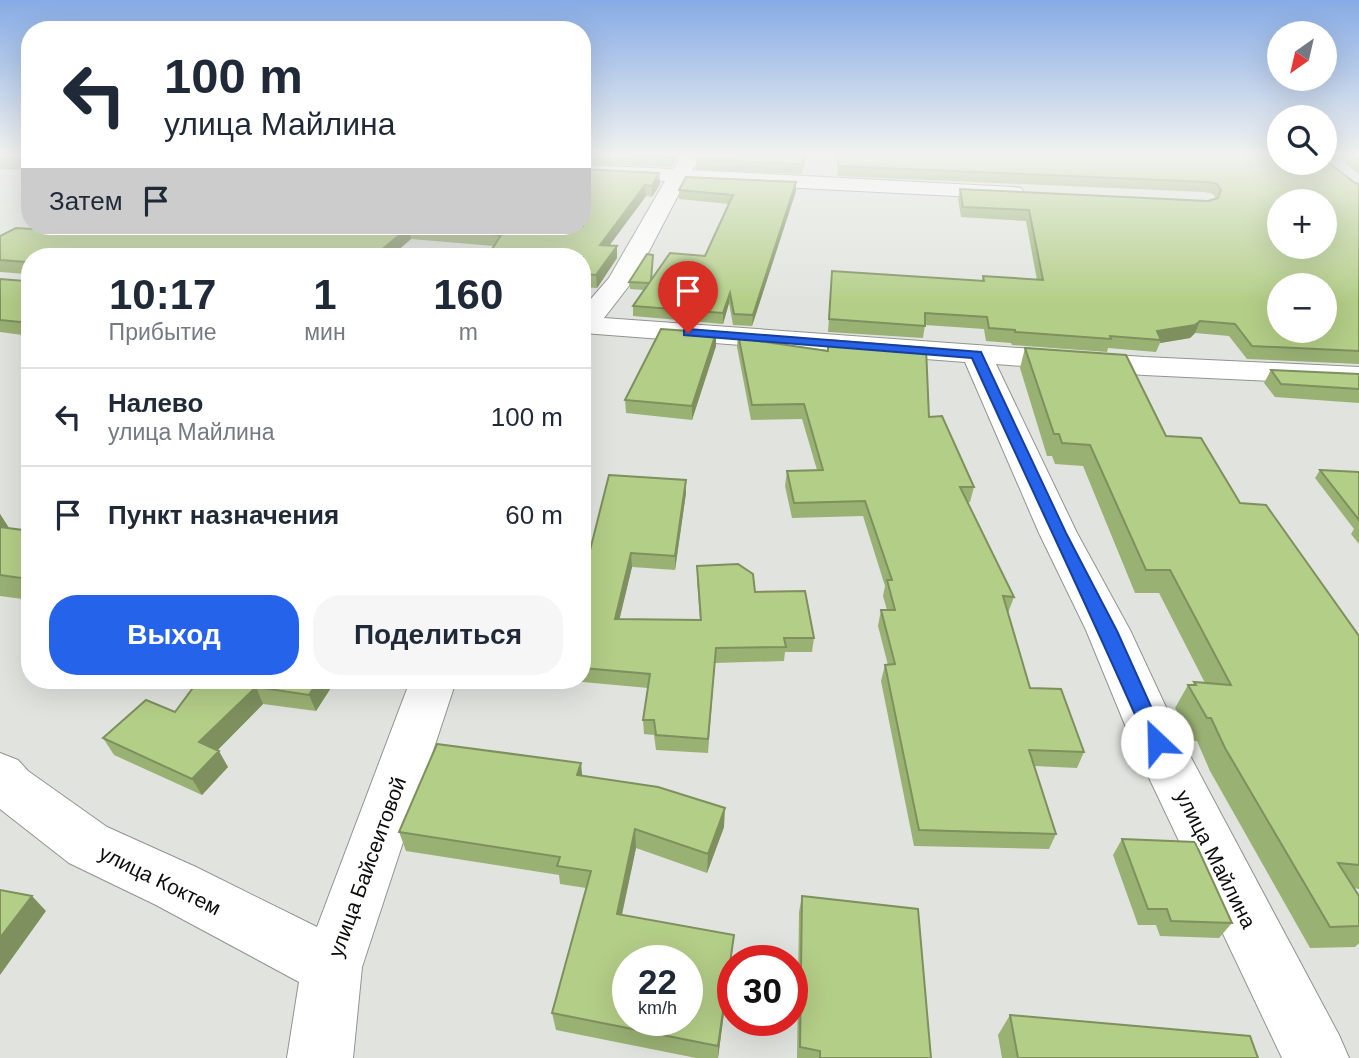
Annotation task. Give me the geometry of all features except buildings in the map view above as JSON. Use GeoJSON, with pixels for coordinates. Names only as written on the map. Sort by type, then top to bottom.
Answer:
{"type":"FeatureCollection","features":[{"type":"Feature","properties":{"kind":"street"},"geometry":{"type":"LineString","coordinates":[[591,317],[627,274],[664,203]]}},
{"type":"Feature","properties":{"kind":"street"},"geometry":{"type":"LineString","coordinates":[[591,325],[977,355],[1359,376]]}},
{"type":"Feature","properties":{"kind":"street","name":"улица Майлина"},"geometry":{"type":"LineString","coordinates":[[977,355],[1058,533],[1108,631],[1157,742],[1316,1058]]}},
{"type":"Feature","properties":{"kind":"street","name":"улица Байсеитовой"},"geometry":{"type":"LineString","coordinates":[[320,1058],[331,967],[430,689]]}},
{"type":"Feature","properties":{"kind":"street","name":"улица Коктем"},"geometry":{"type":"LineString","coordinates":[[0,775],[10,787],[88,845],[176,886],[331,967]]}},
{"type":"Feature","properties":{"kind":"route"},"geometry":{"type":"LineString","coordinates":[[688,333],[977,355],[1058,533],[1108,631],[1157,742]]}}]}
